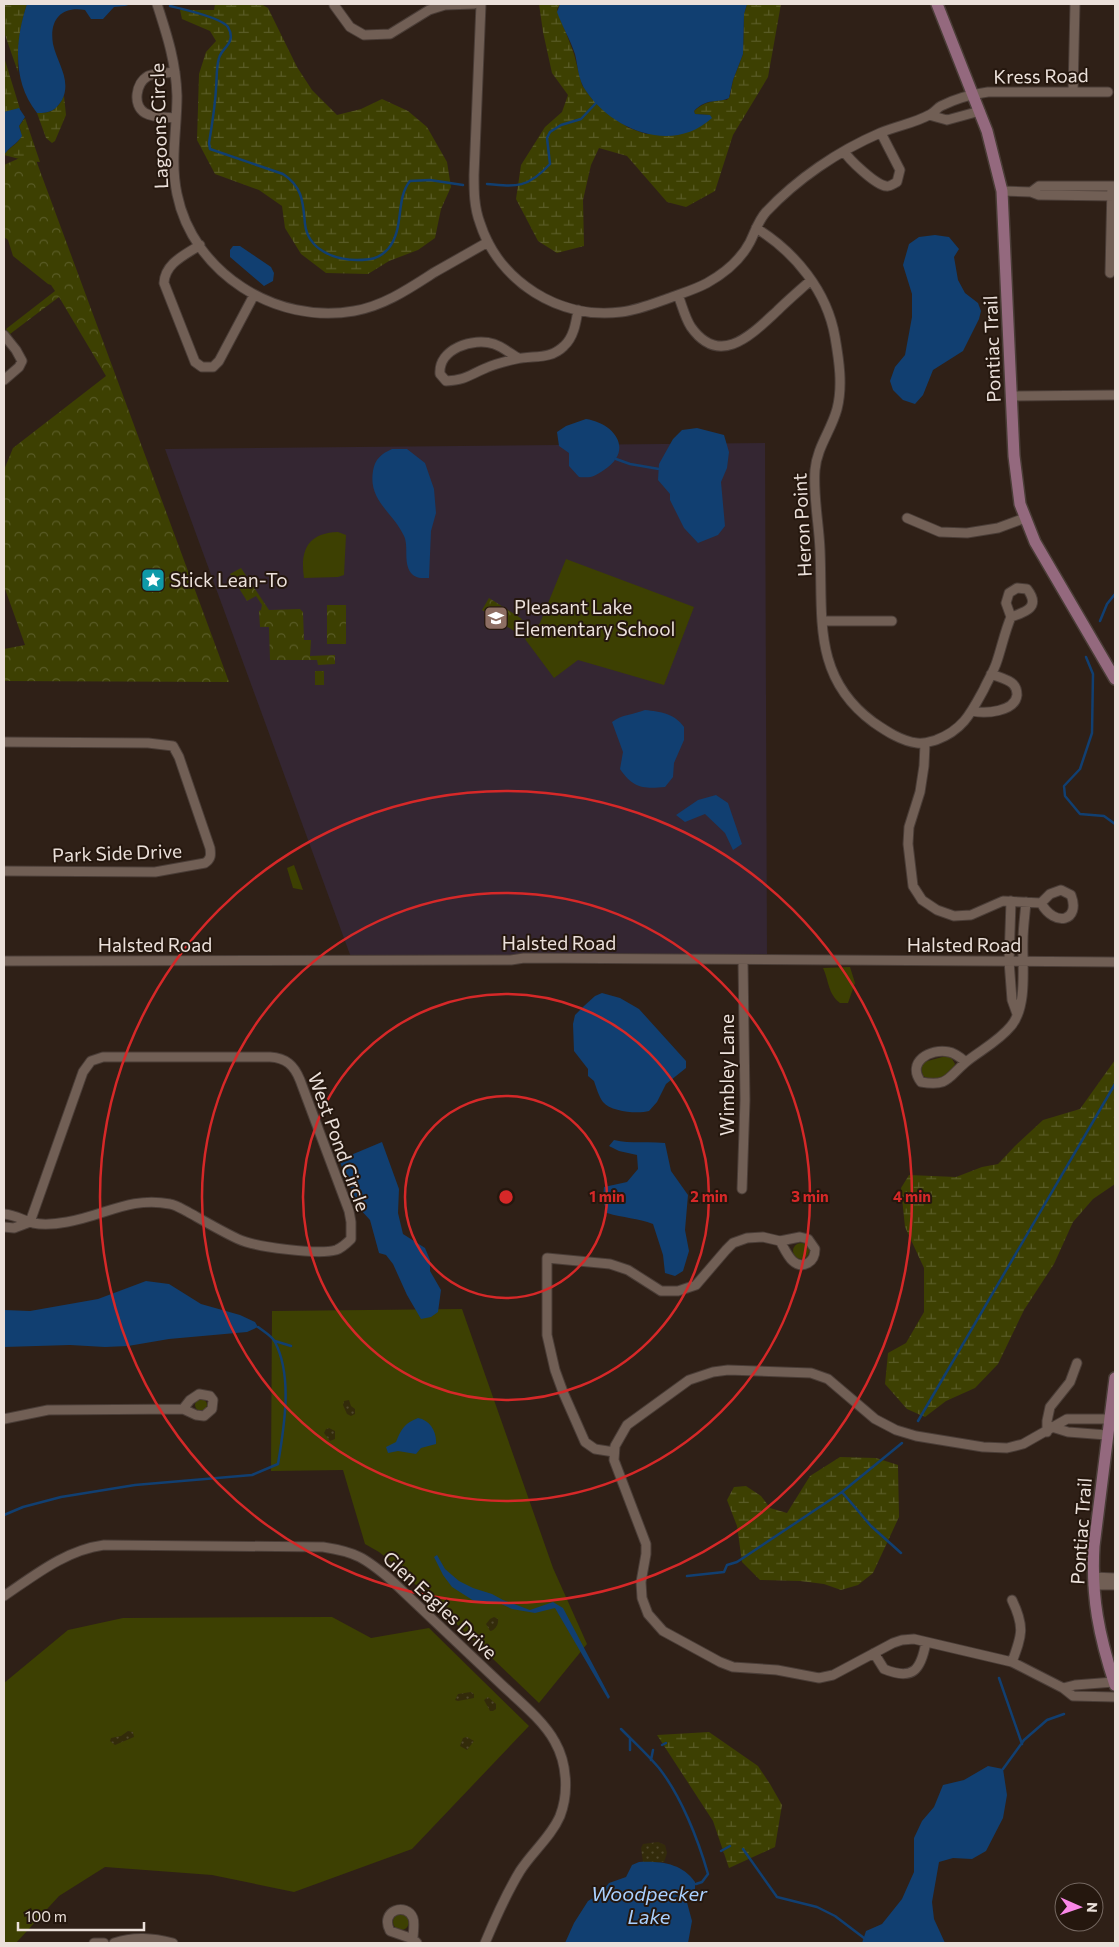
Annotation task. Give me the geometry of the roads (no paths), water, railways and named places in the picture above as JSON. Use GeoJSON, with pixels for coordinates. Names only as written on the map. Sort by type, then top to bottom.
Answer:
{"type":"FeatureCollection","features":[{"type":"Feature","properties":{"kind":"main road","name":"Pontiac Trail"},"geometry":{"type":"LineString","coordinates":[[937,4],[980,110],[993,148],[1002,192],[1017,485],[1025,518],[1035,542],[1115,679]]}},
{"type":"Feature","properties":{"kind":"main road","name":"Pontiac Trail"},"geometry":{"type":"LineString","coordinates":[[1115,1378],[1094,1546],[1093,1581],[1098,1626],[1115,1684]]}},
{"type":"Feature","properties":{"kind":"street","name":"Lagoons Circle"},"geometry":{"type":"LineString","coordinates":[[157,4],[173,55],[176,118],[173,166],[177,195],[182,213],[200,245],[218,269],[240,288],[266,302],[288,308],[329,313],[354,311],[381,303],[405,292],[488,242]]}},
{"type":"Feature","properties":{"kind":"street"},"geometry":{"type":"LineString","coordinates":[[334,5],[350,27],[364,35],[390,34],[429,10],[445,5],[474,4]]}},
{"type":"Feature","properties":{"kind":"street"},"geometry":{"type":"LineString","coordinates":[[481,4],[474,196],[480,225],[503,267],[526,288],[562,306],[578,310],[602,313],[622,312],[644,307],[705,285],[724,274],[738,260],[749,244],[764,214],[786,193],[844,151],[881,133],[929,115],[941,106],[974,94]]}},
{"type":"Feature","properties":{"kind":"street"},"geometry":{"type":"LineString","coordinates":[[1073,92],[1075,4]]}},
{"type":"Feature","properties":{"kind":"street"},"geometry":{"type":"LineString","coordinates":[[175,72],[150,75],[141,81],[137,91],[139,107],[144,113],[154,117],[176,118]]}},
{"type":"Feature","properties":{"kind":"street","name":"Kress Road"},"geometry":{"type":"LineString","coordinates":[[974,94],[1108,92]]}},
{"type":"Feature","properties":{"kind":"street"},"geometry":{"type":"LineString","coordinates":[[929,115],[947,120],[980,110]]}},
{"type":"Feature","properties":{"kind":"street"},"geometry":{"type":"LineString","coordinates":[[844,151],[847,157],[874,180],[884,186],[890,186],[897,182],[900,170],[881,133]]}},
{"type":"Feature","properties":{"kind":"street"},"geometry":{"type":"LineString","coordinates":[[1031,192],[1039,186],[1114,186],[1110,273]]}},
{"type":"Feature","properties":{"kind":"street"},"geometry":{"type":"LineString","coordinates":[[1002,192],[1031,192],[1038,195],[1113,196]]}},
{"type":"Feature","properties":{"kind":"street","name":"Heron Point"},"geometry":{"type":"LineString","coordinates":[[756,228],[785,248],[811,280],[825,306],[834,334],[840,388],[837,409],[817,454],[815,471],[822,621],[830,668],[844,692],[865,716],[884,730],[911,742],[925,744]]}},
{"type":"Feature","properties":{"kind":"street"},"geometry":{"type":"LineString","coordinates":[[200,245],[169,266],[164,273],[164,283],[194,362],[202,367],[212,367],[219,361],[254,295]]}},
{"type":"Feature","properties":{"kind":"street"},"geometry":{"type":"LineString","coordinates":[[678,295],[690,325],[699,337],[713,345],[729,346],[746,339],[811,280]]}},
{"type":"Feature","properties":{"kind":"street"},"geometry":{"type":"LineString","coordinates":[[518,358],[493,344],[472,343],[460,346],[446,355],[441,360],[440,374],[446,381],[464,379],[486,368],[518,358],[542,358],[551,355],[566,345],[574,329],[578,310]]}},
{"type":"Feature","properties":{"kind":"street"},"geometry":{"type":"LineString","coordinates":[[4,335],[22,361],[19,367],[4,380]]}},
{"type":"Feature","properties":{"kind":"street"},"geometry":{"type":"LineString","coordinates":[[1012,396],[1115,395]]}},
{"type":"Feature","properties":{"kind":"street"},"geometry":{"type":"LineString","coordinates":[[907,518],[940,532],[967,533],[998,528],[1025,518]]}},
{"type":"Feature","properties":{"kind":"street"},"geometry":{"type":"LineString","coordinates":[[1011,617],[991,674],[972,711],[963,724],[949,735],[925,744],[920,792],[909,827],[909,860],[912,886],[922,900],[938,910],[954,916],[971,915],[996,903],[1011,901],[1041,904]]}},
{"type":"Feature","properties":{"kind":"street"},"geometry":{"type":"LineString","coordinates":[[822,621],[892,621]]}},
{"type":"Feature","properties":{"kind":"street"},"geometry":{"type":"LineString","coordinates":[[972,711],[992,712],[1014,703],[1016,689],[1013,684],[991,674]]}},
{"type":"Feature","properties":{"kind":"street","name":"Park Side Drive"},"geometry":{"type":"LineString","coordinates":[[4,742],[148,743],[173,746],[179,757],[210,848],[211,856],[205,864],[155,872],[4,871]]}},
{"type":"Feature","properties":{"kind":"street"},"geometry":{"type":"LineString","coordinates":[[1011,901],[1009,961],[1012,1000],[1017,1014]]}},
{"type":"Feature","properties":{"kind":"street"},"geometry":{"type":"LineString","coordinates":[[966,1062],[950,1052],[932,1054],[924,1056],[919,1060],[916,1065],[916,1071],[921,1082],[940,1084],[945,1082],[966,1062],[1012,1025],[1022,998],[1026,902]]}},
{"type":"Feature","properties":{"kind":"street","name":"Halsted Road"},"geometry":{"type":"LineString","coordinates":[[4,961],[511,960],[524,958],[743,961],[1115,962]]}},
{"type":"Feature","properties":{"kind":"street","name":"Wimbley Lane"},"geometry":{"type":"LineString","coordinates":[[742,1189],[745,1100],[743,961]]}},
{"type":"Feature","properties":{"kind":"street","name":"West Pond Circle"},"geometry":{"type":"LineString","coordinates":[[4,1214],[14,1215],[30,1222],[41,1224],[91,1217],[114,1207],[140,1202],[172,1204],[238,1239],[257,1245],[289,1250],[334,1250],[344,1246],[351,1239],[352,1222],[300,1080],[296,1070],[288,1062],[280,1057],[103,1057],[92,1061],[83,1072],[30,1222],[14,1228],[4,1227]]}},
{"type":"Feature","properties":{"kind":"street"},"geometry":{"type":"LineString","coordinates":[[614,1452],[595,1449],[585,1442],[555,1370],[547,1335],[547,1258],[610,1264],[628,1270],[661,1291],[678,1292],[696,1285],[733,1243],[747,1238],[780,1241]]}},
{"type":"Feature","properties":{"kind":"street"},"geometry":{"type":"LineString","coordinates":[[1051,1430],[1047,1421],[1050,1407],[1070,1382],[1077,1363]]}},
{"type":"Feature","properties":{"kind":"street"},"geometry":{"type":"LineString","coordinates":[[1109,1419],[1067,1419],[1051,1430],[1023,1444],[1007,1448],[983,1447],[916,1436],[896,1430],[875,1419],[828,1379],[811,1373],[728,1370],[713,1372],[689,1380],[627,1425],[618,1438],[614,1460],[646,1544],[641,1582],[642,1598],[648,1614],[663,1631],[720,1662],[733,1667],[777,1670],[819,1678],[833,1675],[902,1640],[914,1639],[1012,1662],[1063,1688],[1078,1698],[1115,1697]]}},
{"type":"Feature","properties":{"kind":"street"},"geometry":{"type":"LineString","coordinates":[[4,1419],[48,1410],[184,1409]]}},
{"type":"Feature","properties":{"kind":"street"},"geometry":{"type":"LineString","coordinates":[[1051,1430],[1107,1435]]}},
{"type":"Feature","properties":{"kind":"street","name":"Glen Eagles Drive"},"geometry":{"type":"LineString","coordinates":[[4,1596],[65,1557],[82,1549],[104,1545],[323,1547],[355,1553],[368,1560],[550,1732],[562,1757],[565,1772],[565,1789],[559,1817],[547,1837],[521,1870],[507,1894],[485,1943]]}},
{"type":"Feature","properties":{"kind":"street"},"geometry":{"type":"LineString","coordinates":[[1093,1581],[1115,1578]]}},
{"type":"Feature","properties":{"kind":"street"},"geometry":{"type":"LineString","coordinates":[[1093,1581],[1115,1585]]}},
{"type":"Feature","properties":{"kind":"street"},"geometry":{"type":"LineString","coordinates":[[1012,1600],[1022,1625],[1019,1644],[1012,1662]]}},
{"type":"Feature","properties":{"kind":"street"},"geometry":{"type":"LineString","coordinates":[[874,1653],[884,1668],[894,1673],[914,1672],[920,1666],[926,1642]]}},
{"type":"Feature","properties":{"kind":"street"},"geometry":{"type":"LineString","coordinates":[[1063,1688],[1075,1685],[1115,1684]]}},
{"type":"Feature","properties":{"kind":"street"},"geometry":{"type":"LineString","coordinates":[[114,1943],[140,1938],[173,1943]]}},
{"type":"Feature","properties":{"kind":"street"},"geometry":{"type":"LineString","coordinates":[[94,1943],[104,1943]]}},
{"type":"Feature","properties":{"kind":"water"},"geometry":{"type":"Polygon","coordinates":[[[27,4],[132,4],[114,7],[103,19],[91,19],[85,10],[77,9],[69,10],[58,16],[52,35],[55,51],[65,79],[65,93],[57,107],[45,113],[37,113],[29,101],[23,88],[20,74],[18,46],[27,4]]]}},
{"type":"Feature","properties":{"kind":"water"},"geometry":{"type":"Polygon","coordinates":[[[560,4],[747,4],[744,14],[743,54],[733,80],[729,98],[708,102],[699,107],[694,111],[695,114],[710,115],[712,118],[696,129],[680,135],[662,136],[644,133],[627,127],[598,105],[583,87],[575,54],[557,12],[560,4]]]}},
{"type":"Feature","properties":{"kind":"water"},"geometry":{"type":"Polygon","coordinates":[[[19,108],[25,117],[19,126],[22,136],[4,155],[4,112],[19,108]]]}},
{"type":"Feature","properties":{"kind":"water"},"geometry":{"type":"Polygon","coordinates":[[[935,235],[949,237],[959,249],[954,257],[958,280],[965,293],[978,303],[981,311],[963,351],[933,370],[923,395],[915,404],[903,400],[893,390],[890,381],[895,367],[905,355],[912,317],[912,294],[903,265],[909,244],[919,237],[935,235]]]}},
{"type":"Feature","properties":{"kind":"water"},"geometry":{"type":"Polygon","coordinates":[[[233,246],[240,246],[271,267],[274,273],[273,281],[264,286],[230,257],[230,250],[233,246]]]}},
{"type":"Feature","properties":{"kind":"water"},"geometry":{"type":"Polygon","coordinates":[[[586,419],[605,426],[617,438],[619,446],[618,454],[613,462],[604,470],[592,476],[579,477],[569,466],[569,453],[559,446],[557,432],[566,426],[586,419]]]}},
{"type":"Feature","properties":{"kind":"water"},"geometry":{"type":"Polygon","coordinates":[[[697,428],[724,435],[729,452],[727,468],[721,482],[725,526],[718,535],[698,543],[684,528],[670,500],[670,494],[658,480],[659,464],[673,439],[682,430],[697,428]]]}},
{"type":"Feature","properties":{"kind":"water"},"geometry":{"type":"Polygon","coordinates":[[[392,449],[407,449],[425,463],[434,489],[436,513],[431,531],[429,578],[417,577],[411,573],[407,564],[404,536],[382,506],[374,490],[372,481],[375,463],[382,455],[392,449]]]}},
{"type":"Feature","properties":{"kind":"water"},"geometry":{"type":"Polygon","coordinates":[[[645,710],[671,716],[684,727],[684,740],[674,763],[673,777],[665,787],[651,788],[634,784],[620,769],[623,752],[612,722],[620,717],[645,710]]]}},
{"type":"Feature","properties":{"kind":"water"},"geometry":{"type":"Polygon","coordinates":[[[716,795],[728,803],[742,844],[733,850],[725,833],[705,814],[685,822],[676,815],[698,800],[716,795]]]}},
{"type":"Feature","properties":{"kind":"water"},"geometry":{"type":"Polygon","coordinates":[[[602,993],[620,998],[639,1009],[686,1061],[686,1068],[666,1084],[657,1102],[649,1111],[618,1110],[603,1102],[594,1081],[588,1076],[588,1069],[574,1051],[573,1024],[575,1015],[595,996],[602,993]]]}},
{"type":"Feature","properties":{"kind":"water"},"geometry":{"type":"Polygon","coordinates":[[[614,1140],[665,1143],[671,1171],[688,1195],[685,1230],[689,1251],[683,1271],[675,1276],[665,1273],[663,1255],[653,1224],[607,1213],[603,1200],[604,1187],[627,1182],[638,1169],[637,1155],[619,1151],[609,1146],[614,1140]]]}},
{"type":"Feature","properties":{"kind":"water"},"geometry":{"type":"Polygon","coordinates":[[[382,1142],[399,1189],[398,1213],[403,1234],[425,1248],[430,1260],[430,1271],[441,1290],[438,1312],[431,1317],[421,1319],[407,1295],[393,1264],[386,1255],[379,1253],[370,1220],[359,1208],[339,1160],[382,1142]]]}},
{"type":"Feature","properties":{"kind":"water"},"geometry":{"type":"Polygon","coordinates":[[[146,1281],[169,1284],[201,1304],[240,1315],[255,1322],[258,1327],[247,1332],[169,1339],[128,1346],[4,1347],[4,1310],[30,1311],[98,1299],[146,1281]]]}},
{"type":"Feature","properties":{"kind":"water"},"geometry":{"type":"Polygon","coordinates":[[[418,1418],[426,1421],[432,1427],[436,1444],[421,1448],[416,1454],[398,1451],[388,1453],[386,1447],[396,1442],[404,1427],[418,1418]]]}},
{"type":"Feature","properties":{"kind":"water"},"geometry":{"type":"Polygon","coordinates":[[[437,1555],[445,1569],[459,1581],[473,1588],[530,1610],[553,1602],[563,1608],[610,1697],[608,1699],[555,1608],[535,1613],[512,1609],[499,1603],[474,1601],[452,1587],[443,1575],[434,1557],[437,1555]]]}},
{"type":"Feature","properties":{"kind":"water"},"geometry":{"type":"Polygon","coordinates":[[[988,1766],[1003,1769],[1007,1795],[1003,1818],[986,1851],[972,1859],[953,1858],[939,1862],[932,1902],[934,1919],[945,1943],[862,1943],[866,1931],[882,1924],[902,1899],[914,1872],[914,1838],[922,1821],[934,1807],[943,1785],[964,1780],[988,1766]]]}},
{"type":"Feature","properties":{"kind":"water","name":"Woodpecker Lake"},"geometry":{"type":"Polygon","coordinates":[[[639,1862],[663,1863],[677,1867],[695,1882],[695,1891],[685,1893],[692,1921],[688,1943],[565,1943],[574,1923],[588,1901],[600,1894],[609,1883],[626,1877],[632,1865],[639,1862]]]}},
{"type":"Feature","properties":{"kind":"waterway"},"geometry":{"type":"LineString","coordinates":[[170,6],[218,20],[224,23],[230,32],[230,41],[218,62],[209,143],[210,149],[283,174],[290,179],[301,196],[307,233],[311,241],[324,252],[349,260],[366,260],[378,257],[388,249],[393,241],[405,188],[410,181],[430,180],[463,185]]}},
{"type":"Feature","properties":{"kind":"waterway"},"geometry":{"type":"LineString","coordinates":[[487,184],[506,186],[522,184],[535,178],[550,164],[547,138],[550,132],[561,125],[581,119],[596,103]]}},
{"type":"Feature","properties":{"kind":"waterway"},"geometry":{"type":"LineString","coordinates":[[616,459],[630,464],[659,469]]}},
{"type":"Feature","properties":{"kind":"waterway"},"geometry":{"type":"LineString","coordinates":[[1100,621],[1107,604],[1115,594]]}},
{"type":"Feature","properties":{"kind":"waterway"},"geometry":{"type":"LineString","coordinates":[[1086,657],[1093,674],[1092,733],[1080,769],[1064,786],[1065,796],[1080,814],[1104,816],[1115,824]]}},
{"type":"Feature","properties":{"kind":"waterway"},"geometry":{"type":"LineString","coordinates":[[918,1421],[1115,1084]]}},
{"type":"Feature","properties":{"kind":"waterway"},"geometry":{"type":"LineString","coordinates":[[4,1515],[23,1507],[61,1497],[135,1485],[252,1475],[278,1464],[286,1403],[284,1371],[281,1356],[275,1342],[258,1327]]}},
{"type":"Feature","properties":{"kind":"waterway"},"geometry":{"type":"LineString","coordinates":[[275,1341],[291,1346]]}},
{"type":"Feature","properties":{"kind":"waterway"},"geometry":{"type":"LineString","coordinates":[[687,1576],[724,1572],[727,1565],[737,1562],[842,1492],[902,1443]]}},
{"type":"Feature","properties":{"kind":"waterway"},"geometry":{"type":"LineString","coordinates":[[842,1492],[871,1526],[901,1553]]}},
{"type":"Feature","properties":{"kind":"waterway"},"geometry":{"type":"LineString","coordinates":[[999,1678],[1022,1744]]}},
{"type":"Feature","properties":{"kind":"waterway"},"geometry":{"type":"LineString","coordinates":[[1003,1769],[1024,1740],[1047,1720],[1064,1714]]}},
{"type":"Feature","properties":{"kind":"waterway"},"geometry":{"type":"LineString","coordinates":[[621,1729],[659,1768],[682,1805],[694,1832],[708,1874],[702,1882],[696,1884]]}},
{"type":"Feature","properties":{"kind":"waterway"},"geometry":{"type":"LineString","coordinates":[[630,1738],[630,1750]]}},
{"type":"Feature","properties":{"kind":"waterway"},"geometry":{"type":"LineString","coordinates":[[662,1745],[666,1743]]}},
{"type":"Feature","properties":{"kind":"waterway"},"geometry":{"type":"LineString","coordinates":[[651,1760],[653,1750]]}},
{"type":"Feature","properties":{"kind":"waterway"},"geometry":{"type":"LineString","coordinates":[[721,1851],[730,1846]]}},
{"type":"Feature","properties":{"kind":"waterway"},"geometry":{"type":"LineString","coordinates":[[743,1849],[777,1897],[817,1907],[835,1916],[864,1938]]}},
{"type":"Feature","properties":{"kind":"place","name":"Stick Lean-To"},"geometry":{"type":"Point","coordinates":[153,580]}},
{"type":"Feature","properties":{"kind":"place","name":"Pleasant Lake Elementary School"},"geometry":{"type":"Point","coordinates":[496,618]}}]}
